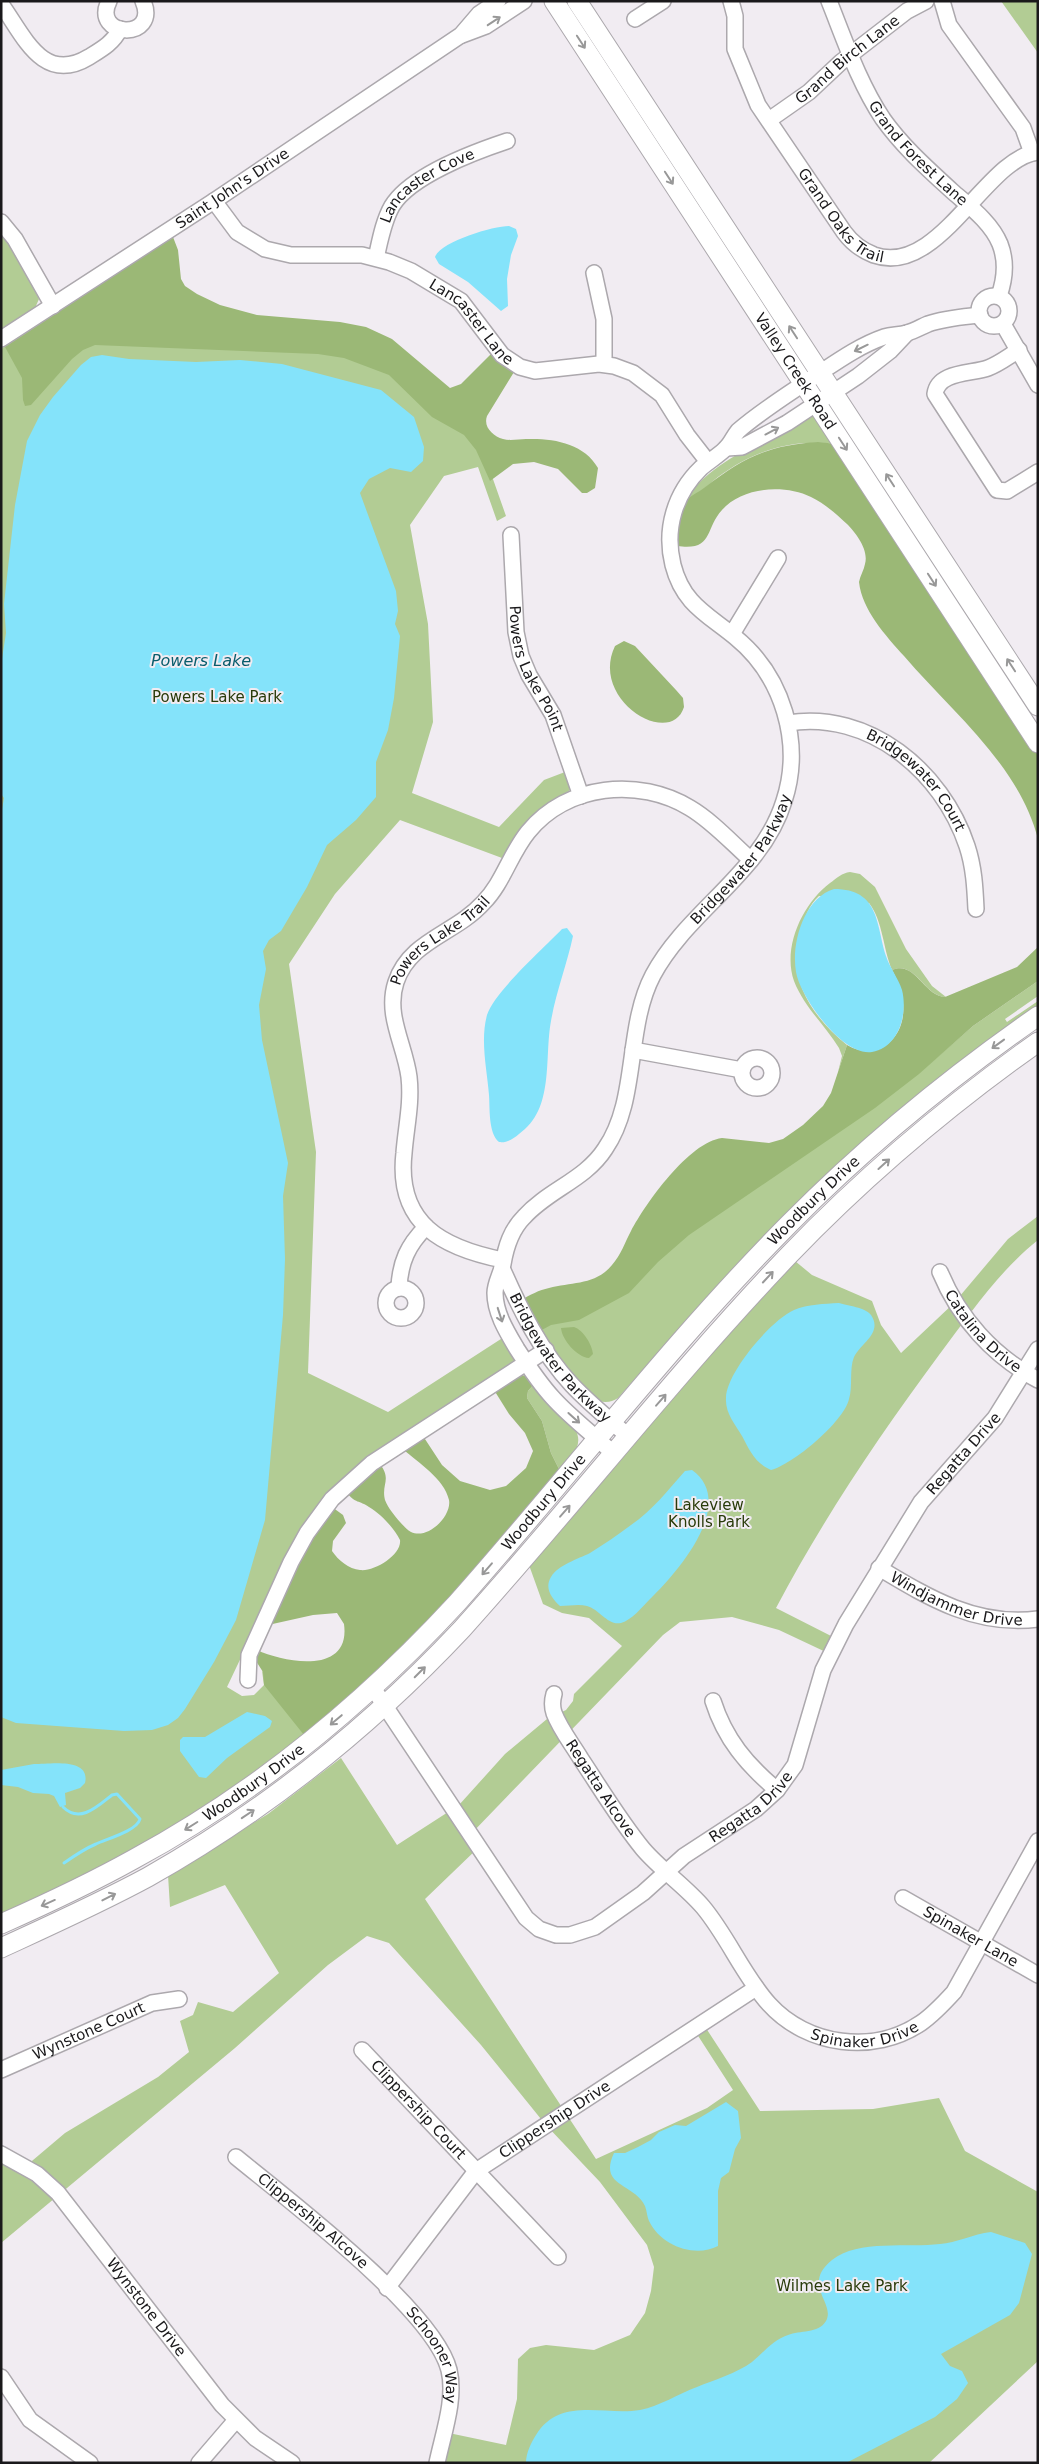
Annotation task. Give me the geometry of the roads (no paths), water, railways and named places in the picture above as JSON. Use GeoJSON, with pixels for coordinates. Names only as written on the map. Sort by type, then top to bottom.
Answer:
{"type":"FeatureCollection","features":[{"type":"Feature","properties":{"kind":"main road","name":"Valley Creek Road"},"geometry":{"type":"LineString","coordinates":[[554,1],[816,404],[1035,732]]}},
{"type":"Feature","properties":{"kind":"main road","name":"Valley Creek Road"},"geometry":{"type":"LineString","coordinates":[[577,1],[1038,706]]}},
{"type":"Feature","properties":{"kind":"main road","name":"Woodbury Drive"},"geometry":{"type":"LineString","coordinates":[[1,1924],[110,1872],[198,1822],[281,1764],[373,1688],[457,1603],[729,1288],[819,1194],[917,1107],[1038,1016]]}},
{"type":"Feature","properties":{"kind":"main road","name":"Woodbury Drive"},"geometry":{"type":"LineString","coordinates":[[1,1948],[109,1897],[203,1844],[293,1782],[384,1706],[462,1629],[745,1302],[831,1213],[933,1122],[1038,1042]]}},
{"type":"Feature","properties":{"kind":"street"},"geometry":{"type":"LineString","coordinates":[[109,1],[106,10],[107,17],[120,30],[128,31],[140,26],[146,15],[143,1]]}},
{"type":"Feature","properties":{"kind":"street","name":"Saint John's Drive"},"geometry":{"type":"LineString","coordinates":[[461,35],[479,14],[498,1]]}},
{"type":"Feature","properties":{"kind":"street","name":"Saint John's Drive"},"geometry":{"type":"LineString","coordinates":[[1,339],[214,201],[461,35],[486,26],[524,1]]}},
{"type":"Feature","properties":{"kind":"street"},"geometry":{"type":"LineString","coordinates":[[635,19],[662,1]]}},
{"type":"Feature","properties":{"kind":"street","name":"Grand Oaks Trail"},"geometry":{"type":"LineString","coordinates":[[731,1],[735,16],[735,49],[758,105],[847,237],[859,249],[890,258],[909,254],[947,229],[1014,162],[1035,153]]}},
{"type":"Feature","properties":{"kind":"street","name":"Grand Forest Lane"},"geometry":{"type":"LineString","coordinates":[[829,1],[868,93],[892,131],[918,159],[988,225],[1001,245],[1005,273],[999,296]]}},
{"type":"Feature","properties":{"kind":"street","name":"Grand Birch Lane"},"geometry":{"type":"LineString","coordinates":[[768,120],[809,92],[850,54],[907,11],[926,1]]}},
{"type":"Feature","properties":{"kind":"street"},"geometry":{"type":"LineString","coordinates":[[942,1],[949,25],[1023,128],[1035,153]]}},
{"type":"Feature","properties":{"kind":"street"},"geometry":{"type":"LineString","coordinates":[[1,4],[41,58],[53,65],[62,67],[80,63],[106,47],[114,40],[120,30]]}},
{"type":"Feature","properties":{"kind":"street","name":"Lancaster Cove"},"geometry":{"type":"LineString","coordinates":[[376,258],[388,214],[404,191],[426,176],[507,141]]}},
{"type":"Feature","properties":{"kind":"street","name":"Lancaster Lane"},"geometry":{"type":"LineString","coordinates":[[214,201],[237,232],[265,249],[287,254],[347,253],[376,258],[412,271],[459,299],[502,355],[517,366],[536,371],[582,364],[604,364],[633,373],[654,387],[669,404],[687,435],[708,462]]}},
{"type":"Feature","properties":{"kind":"street"},"geometry":{"type":"LineString","coordinates":[[1,222],[15,239],[53,306]]}},
{"type":"Feature","properties":{"kind":"street"},"geometry":{"type":"LineString","coordinates":[[594,273],[604,319],[604,364]]}},
{"type":"Feature","properties":{"kind":"street"},"geometry":{"type":"LineString","coordinates":[[999,296],[1010,308],[1008,318],[1003,324],[997,326],[988,325],[980,315],[979,310],[984,300],[988,297],[999,296]]}},
{"type":"Feature","properties":{"kind":"street","name":"Bridgewater Parkway"},"geometry":{"type":"LineString","coordinates":[[614,1454],[555,1400],[526,1363],[506,1331],[498,1311],[495,1288],[511,1235],[525,1216],[588,1168],[606,1149],[621,1115],[644,997],[658,966],[676,943],[751,860],[774,826],[787,793],[791,761],[788,723],[779,695],[768,675],[752,653],[732,634],[704,615],[688,598],[677,576],[671,554],[670,527],[677,502],[688,482],[708,462],[728,448],[734,435],[820,373],[872,342],[907,333],[944,319],[980,315]]}},
{"type":"Feature","properties":{"kind":"street"},"geometry":{"type":"LineString","coordinates":[[1003,324],[1038,385]]}},
{"type":"Feature","properties":{"kind":"street","name":"Bridgewater Parkway"},"geometry":{"type":"LineString","coordinates":[[728,448],[742,447],[816,404],[890,351],[907,333]]}},
{"type":"Feature","properties":{"kind":"street"},"geometry":{"type":"LineString","coordinates":[[1019,350],[992,367],[960,374],[946,380],[938,385],[935,394],[997,490],[1007,491],[1038,472]]}},
{"type":"Feature","properties":{"kind":"street","name":"Powers Lake Point"},"geometry":{"type":"LineString","coordinates":[[511,535],[516,632],[521,656],[529,675],[553,715],[581,796]]}},
{"type":"Feature","properties":{"kind":"street"},"geometry":{"type":"LineString","coordinates":[[732,634],[778,558]]}},
{"type":"Feature","properties":{"kind":"street","name":"Bridgewater Court"},"geometry":{"type":"LineString","coordinates":[[788,723],[822,720],[854,728],[890,746],[918,768],[942,797],[961,830],[972,867],[976,910]]}},
{"type":"Feature","properties":{"kind":"street","name":"Powers Lake Trail"},"geometry":{"type":"LineString","coordinates":[[503,1264],[465,1252],[449,1244],[426,1227],[408,1198],[404,1183],[404,1152],[410,1096],[406,1059],[392,1012],[395,984],[401,969],[420,946],[469,917],[484,903],[495,889],[518,845],[539,819],[571,799],[601,791],[629,789],[666,796],[699,814],[751,860]]}},
{"type":"Feature","properties":{"kind":"street"},"geometry":{"type":"LineString","coordinates":[[633,1050],[742,1070]]}},
{"type":"Feature","properties":{"kind":"street"},"geometry":{"type":"LineString","coordinates":[[399,1288],[401,1265],[405,1254],[411,1242],[426,1227]]}},
{"type":"Feature","properties":{"kind":"street","name":"Bridgewater Parkway"},"geometry":{"type":"LineString","coordinates":[[503,1264],[517,1304],[546,1350],[573,1386],[629,1436]]}},
{"type":"Feature","properties":{"kind":"street","name":"Catalina Drive"},"geometry":{"type":"LineString","coordinates":[[940,1272],[949,1295],[962,1315],[992,1348],[1023,1372],[1038,1380]]}},
{"type":"Feature","properties":{"kind":"street","name":"Regatta Drive"},"geometry":{"type":"LineString","coordinates":[[373,1688],[514,1905],[526,1918],[539,1929],[556,1934],[570,1935],[595,1927],[644,1893],[684,1856],[756,1809],[777,1790],[795,1765],[823,1670],[832,1648],[879,1568],[921,1502],[983,1433],[1038,1349]]}},
{"type":"Feature","properties":{"kind":"street"},"geometry":{"type":"LineString","coordinates":[[248,1680],[249,1655],[294,1557],[316,1520],[332,1499],[372,1463],[546,1350]]}},
{"type":"Feature","properties":{"kind":"street","name":"Windjammer Drive"},"geometry":{"type":"LineString","coordinates":[[879,1568],[924,1595],[967,1614],[1008,1620],[1038,1618]]}},
{"type":"Feature","properties":{"kind":"street","name":"Regatta Alcove"},"geometry":{"type":"LineString","coordinates":[[554,1694],[554,1712],[562,1728],[617,1814],[644,1850],[665,1872]]}},
{"type":"Feature","properties":{"kind":"street"},"geometry":{"type":"LineString","coordinates":[[713,1701],[721,1725],[738,1750],[759,1775],[777,1790]]}},
{"type":"Feature","properties":{"kind":"street","name":"Spinaker Drive"},"geometry":{"type":"LineString","coordinates":[[665,1872],[704,1908],[756,1988],[787,2020],[807,2032],[842,2042],[863,2042],[886,2038],[915,2027],[938,2010],[954,1992],[1038,1841]]}},
{"type":"Feature","properties":{"kind":"street","name":"Spinaker Lane"},"geometry":{"type":"LineString","coordinates":[[903,1898],[1038,1975]]}},
{"type":"Feature","properties":{"kind":"street","name":"Clippership Drive"},"geometry":{"type":"LineString","coordinates":[[387,2288],[476,2171],[492,2158],[756,1988]]}},
{"type":"Feature","properties":{"kind":"street","name":"Wynstone Court"},"geometry":{"type":"LineString","coordinates":[[1,2070],[152,2002],[179,1999]]}},
{"type":"Feature","properties":{"kind":"street","name":"Clippership Court"},"geometry":{"type":"LineString","coordinates":[[362,2050],[558,2257]]}},
{"type":"Feature","properties":{"kind":"street","name":"Wynstone Drive"},"geometry":{"type":"LineString","coordinates":[[1,2154],[38,2174],[66,2202],[236,2420],[255,2438],[292,2463]]}},
{"type":"Feature","properties":{"kind":"street","name":"Clippership Alcove"},"geometry":{"type":"LineString","coordinates":[[236,2157],[339,2242],[387,2288]]}},
{"type":"Feature","properties":{"kind":"street","name":"Schooner Way"},"geometry":{"type":"LineString","coordinates":[[387,2288],[425,2327],[445,2357],[449,2370],[450,2401],[437,2463]]}},
{"type":"Feature","properties":{"kind":"street"},"geometry":{"type":"LineString","coordinates":[[1,2377],[30,2420],[90,2463]]}},
{"type":"Feature","properties":{"kind":"street"},"geometry":{"type":"LineString","coordinates":[[199,2463],[236,2420]]}},
{"type":"Feature","properties":{"kind":"water"},"geometry":{"type":"Polygon","coordinates":[[[509,226],[516,229],[518,236],[511,255],[507,279],[508,306],[501,311],[468,282],[439,264],[435,257],[439,251],[456,241],[480,232],[509,226]]]}},
{"type":"Feature","properties":{"kind":"water","name":"Powers Lake"},"geometry":{"type":"Polygon","coordinates":[[[102,355],[129,359],[196,362],[240,360],[282,364],[381,390],[414,417],[424,447],[423,461],[411,472],[390,468],[369,479],[360,493],[396,591],[398,611],[395,624],[400,636],[394,698],[388,730],[376,762],[376,797],[356,820],[327,845],[307,887],[281,931],[269,940],[263,951],[266,969],[259,1005],[262,1040],[288,1163],[283,1196],[285,1259],[283,1315],[265,1520],[236,1620],[214,1662],[185,1709],[178,1718],[168,1725],[152,1730],[124,1731],[16,1723],[1,1717],[1,815],[4,798],[1,794],[1,665],[6,633],[4,604],[15,505],[27,441],[40,415],[53,397],[81,365],[91,357],[102,355]]]}},
{"type":"Feature","properties":{"kind":"water"},"geometry":{"type":"Polygon","coordinates":[[[834,889],[860,895],[868,902],[874,911],[888,960],[902,990],[904,1009],[895,1037],[889,1044],[872,1052],[861,1051],[848,1045],[836,1035],[814,1010],[805,996],[796,972],[795,960],[798,935],[807,912],[824,894],[834,889]]]}},
{"type":"Feature","properties":{"kind":"water"},"geometry":{"type":"Polygon","coordinates":[[[567,928],[573,936],[551,1021],[543,1097],[538,1111],[530,1123],[512,1139],[499,1142],[495,1138],[490,1120],[484,1045],[487,1015],[491,1005],[509,983],[562,929],[567,928]]]}},
{"type":"Feature","properties":{"kind":"water"},"geometry":{"type":"Polygon","coordinates":[[[839,1303],[865,1310],[874,1321],[873,1333],[854,1357],[849,1399],[838,1419],[816,1441],[791,1460],[771,1470],[761,1464],[754,1456],[731,1418],[726,1403],[728,1387],[733,1375],[751,1348],[784,1316],[794,1310],[805,1307],[839,1303]]]}},
{"type":"Feature","properties":{"kind":"water"},"geometry":{"type":"Polygon","coordinates":[[[692,1470],[705,1484],[709,1500],[706,1518],[698,1537],[674,1573],[637,1613],[621,1623],[616,1623],[587,1606],[560,1606],[552,1597],[548,1585],[554,1573],[563,1566],[590,1553],[639,1519],[660,1500],[685,1471],[692,1470]]]}},
{"type":"Feature","properties":{"kind":"water"},"geometry":{"type":"Polygon","coordinates":[[[247,1712],[265,1716],[272,1721],[270,1727],[227,1758],[206,1778],[199,1777],[180,1751],[180,1740],[183,1737],[205,1737],[247,1712]]]}},
{"type":"Feature","properties":{"kind":"water"},"geometry":{"type":"Polygon","coordinates":[[[59,1763],[76,1766],[82,1769],[85,1775],[85,1783],[80,1788],[65,1793],[66,1805],[60,1807],[54,1796],[49,1794],[33,1793],[18,1787],[1,1785],[1,1770],[34,1764],[59,1763]]]}},
{"type":"Feature","properties":{"kind":"water"},"geometry":{"type":"Polygon","coordinates":[[[726,2102],[738,2111],[741,2138],[735,2149],[729,2172],[721,2178],[718,2191],[718,2246],[699,2251],[689,2250],[670,2243],[654,2230],[648,2219],[645,2206],[640,2199],[614,2179],[610,2164],[614,2153],[625,2153],[651,2140],[659,2132],[675,2125],[686,2126],[726,2102]]]}},
{"type":"Feature","properties":{"kind":"water"},"geometry":{"type":"Polygon","coordinates":[[[991,2232],[1025,2243],[1032,2254],[1019,2303],[1010,2315],[941,2354],[950,2366],[962,2371],[968,2383],[957,2399],[935,2417],[846,2463],[526,2463],[529,2448],[536,2435],[546,2423],[557,2415],[584,2410],[640,2410],[662,2403],[739,2370],[783,2337],[793,2333],[814,2330],[823,2325],[828,2314],[819,2286],[819,2278],[823,2269],[843,2253],[869,2247],[946,2243],[991,2232]]]}},
{"type":"Feature","properties":{"kind":"waterway"},"geometry":{"type":"LineString","coordinates":[[63,1807],[69,1812],[82,1814],[89,1812],[112,1795],[117,1794],[140,1819],[138,1823],[127,1831],[87,1848],[64,1863]]}},
{"type":"Feature","properties":{"kind":"park label","name":"Powers Lake Park"},"geometry":{"type":"Point","coordinates":[217,697]}},
{"type":"Feature","properties":{"kind":"park label","name":"Lakeview Knolls Park"},"geometry":{"type":"Point","coordinates":[709,1514]}},
{"type":"Feature","properties":{"kind":"park label","name":"Wilmes Lake Park"},"geometry":{"type":"Point","coordinates":[842,2286]}}]}
